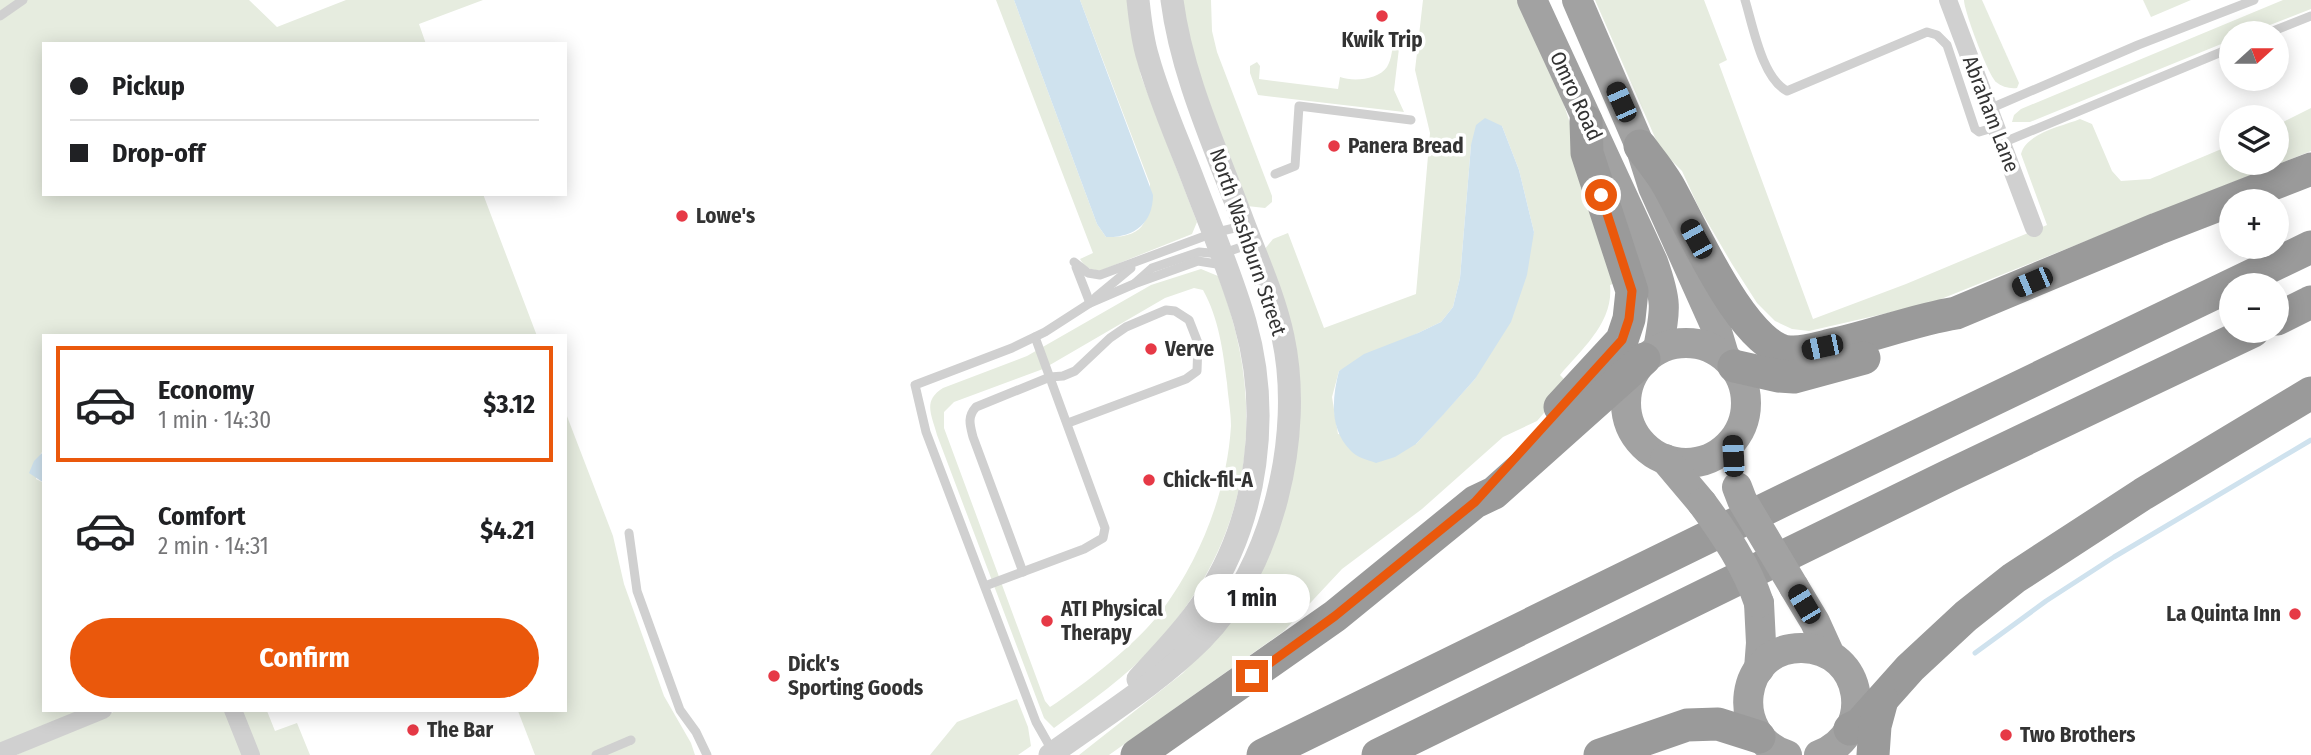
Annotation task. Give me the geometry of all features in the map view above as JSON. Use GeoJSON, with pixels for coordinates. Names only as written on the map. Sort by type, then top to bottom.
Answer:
{"type":"FeatureCollection","features":[{"type":"Feature","properties":{"kind":"highway","name":"Omro Road"},"geometry":{"type":"LineString","coordinates":[[1532,0],[1586,121],[1620,188],[1664,292],[1666,310],[1651,354]]}},
{"type":"Feature","properties":{"kind":"highway","name":"Omro Road"},"geometry":{"type":"LineString","coordinates":[[1577,0],[1640,146],[1653,187],[1729,361]]}},
{"type":"Feature","properties":{"kind":"highway"},"geometry":{"type":"LineString","coordinates":[[1137,755],[1335,616],[1475,502],[1622,340],[1629,319],[1632,291],[1587,153],[1586,121]]}},
{"type":"Feature","properties":{"kind":"highway"},"geometry":{"type":"LineString","coordinates":[[1640,146],[1667,183],[1709,263],[1751,328],[1763,341],[1788,352],[1868,338],[1932,317],[1956,313],[2157,229],[2311,169]]}},
{"type":"Feature","properties":{"kind":"highway"},"geometry":{"type":"LineString","coordinates":[[1264,755],[1798,493],[2311,247]]}},
{"type":"Feature","properties":{"kind":"highway"},"geometry":{"type":"LineString","coordinates":[[2289,313],[2311,302]]}},
{"type":"Feature","properties":{"kind":"highway"},"geometry":{"type":"LineString","coordinates":[[1729,361],[1778,376],[1810,374],[1868,357],[1937,330],[1956,313]]}},
{"type":"Feature","properties":{"kind":"highway"},"geometry":{"type":"LineString","coordinates":[[1475,502],[1493,493],[1651,354],[1675,343],[1692,342],[1709,346],[1729,361],[1742,379],[1746,411],[1741,427],[1722,452],[1694,463],[1680,463],[1650,451],[1638,439],[1626,406],[1627,389],[1634,373],[1651,354]]}},
{"type":"Feature","properties":{"kind":"highway"},"geometry":{"type":"LineString","coordinates":[[1378,755],[1948,476],[2228,343]]}},
{"type":"Feature","properties":{"kind":"highway"},"geometry":{"type":"LineString","coordinates":[[1850,729],[1860,724],[1910,668],[1966,616],[2042,558],[2311,393]]}},
{"type":"Feature","properties":{"kind":"highway"},"geometry":{"type":"LineString","coordinates":[[1732,441],[1737,487],[1742,500],[1815,622],[1829,655]]}},
{"type":"Feature","properties":{"kind":"highway"},"geometry":{"type":"LineString","coordinates":[[1665,459],[1703,503],[1732,547],[1759,603],[1759,669]]}},
{"type":"Feature","properties":{"kind":"highway"},"geometry":{"type":"LineString","coordinates":[[1787,755],[1770,747],[1759,737],[1752,724],[1747,701],[1752,679],[1759,669],[1770,658],[1799,648],[1815,649],[1829,655],[1843,666],[1853,681],[1856,706],[1850,729],[1842,741],[1819,755]]}},
{"type":"Feature","properties":{"kind":"highway"},"geometry":{"type":"LineString","coordinates":[[1873,755],[1873,741],[1882,700]]}},
{"type":"Feature","properties":{"kind":"highway"},"geometry":{"type":"LineString","coordinates":[[1600,755],[1687,725],[1718,724],[1759,737]]}},
{"type":"Feature","properties":{"kind":"street","name":"North Washburn Street"},"geometry":{"type":"LineString","coordinates":[[1105,715],[1179,633],[1206,597],[1234,544],[1256,451],[1259,419],[1257,382],[1245,323],[1153,76],[1142,33],[1138,0]]}},
{"type":"Feature","properties":{"kind":"street","name":"North Washburn Street"},"geometry":{"type":"LineString","coordinates":[[1052,754],[1175,664],[1204,637],[1233,600],[1249,572],[1265,533],[1278,492],[1286,453],[1289,396],[1283,339],[1180,48],[1171,0]]}},
{"type":"Feature","properties":{"kind":"street","name":"Abraham Lane"},"geometry":{"type":"LineString","coordinates":[[1948,0],[2034,228]]}},
{"type":"Feature","properties":{"kind":"street"},"geometry":{"type":"LineString","coordinates":[[0,752],[98,712]]}},
{"type":"Feature","properties":{"kind":"street"},"geometry":{"type":"LineString","coordinates":[[234,712],[251,755]]}},
{"type":"Feature","properties":{"kind":"lane"},"geometry":{"type":"LineString","coordinates":[[0,16],[23,0]]}},
{"type":"Feature","properties":{"kind":"lane"},"geometry":{"type":"LineString","coordinates":[[1745,0],[1768,72],[1778,86],[1787,91],[1927,32],[1937,35],[1947,45],[1975,129],[1999,135],[2219,52]]}},
{"type":"Feature","properties":{"kind":"lane"},"geometry":{"type":"LineString","coordinates":[[1989,109],[2138,45],[2254,0]]}},
{"type":"Feature","properties":{"kind":"lane"},"geometry":{"type":"LineString","coordinates":[[2289,25],[2311,16]]}},
{"type":"Feature","properties":{"kind":"lane"},"geometry":{"type":"LineString","coordinates":[[1275,174],[1295,166],[1298,106],[1411,120]]}},
{"type":"Feature","properties":{"kind":"lane"},"geometry":{"type":"LineString","coordinates":[[1090,303],[1074,262],[1087,273],[1100,275],[1141,261],[1220,251],[1248,234]]}},
{"type":"Feature","properties":{"kind":"lane"},"geometry":{"type":"LineString","coordinates":[[1052,754],[1036,722],[926,432],[915,384],[1035,337],[1090,303],[1134,284],[1152,268],[1199,252],[1220,251],[1248,234]]}},
{"type":"Feature","properties":{"kind":"lane"},"geometry":{"type":"LineString","coordinates":[[1090,303],[1141,261]]}},
{"type":"Feature","properties":{"kind":"lane"},"geometry":{"type":"LineString","coordinates":[[1023,572],[973,437],[969,419],[976,407],[1050,377],[1075,371],[1118,332],[1166,310],[1175,311],[1189,320],[1198,344],[1197,371],[1186,379],[1068,423]]}},
{"type":"Feature","properties":{"kind":"lane"},"geometry":{"type":"LineString","coordinates":[[985,586],[1084,549],[1103,538],[1105,528],[1035,337]]}},
{"type":"Feature","properties":{"kind":"lane"},"geometry":{"type":"LineString","coordinates":[[629,533],[637,591],[680,710],[696,732],[707,755]]}},
{"type":"Feature","properties":{"kind":"lane"},"geometry":{"type":"LineString","coordinates":[[596,755],[631,740]]}},
{"type":"Feature","properties":{"kind":"shaded area"},"geometry":{"type":"Polygon","coordinates":[[[0,0],[249,0],[277,27],[346,0],[483,0],[419,24],[425,42],[42,42],[42,196],[484,196],[536,334],[42,334],[42,452],[36,479],[42,482],[42,712],[84,712],[0,747],[0,0]]]}},
{"type":"Feature","properties":{"kind":"shaded area"},"geometry":{"type":"Polygon","coordinates":[[[996,0],[1014,0],[1097,224],[1106,237],[1130,234],[1143,224],[1149,207],[1150,184],[1080,0],[1127,0],[1141,76],[1197,222],[1192,234],[1102,270],[1084,265],[1080,259],[1093,253],[996,0]]]}},
{"type":"Feature","properties":{"kind":"shaded area"},"geometry":{"type":"Polygon","coordinates":[[[1181,0],[1211,0],[1212,31],[1217,52],[1272,196],[1272,202],[1265,208],[1247,206],[1196,70],[1181,0]]]}},
{"type":"Feature","properties":{"kind":"shaded area"},"geometry":{"type":"Polygon","coordinates":[[[1423,0],[1517,0],[1562,99],[1622,280],[1610,285],[1610,298],[1602,323],[1587,345],[1560,375],[1569,384],[1537,421],[1503,437],[1422,509],[1342,569],[1284,631],[1109,755],[1079,755],[1183,673],[1213,640],[1295,456],[1264,250],[1273,239],[1288,233],[1324,328],[1416,294],[1430,133],[1415,70],[1423,0]],[[1502,126],[1471,145],[1460,278],[1453,307],[1441,322],[1339,371],[1332,397],[1338,434],[1416,444],[1475,379],[1534,232],[1519,170],[1502,126]]]}},
{"type":"Feature","properties":{"kind":"shaded area"},"geometry":{"type":"Polygon","coordinates":[[[1595,0],[1704,0],[1727,60],[1719,64],[1813,319],[1906,284],[2047,225],[2021,154],[2024,147],[2037,136],[2080,119],[2092,124],[2112,171],[2121,181],[2150,179],[2219,150],[2219,175],[2251,175],[1931,303],[1809,331],[1792,329],[1775,321],[1757,303],[1698,206],[1682,171],[1660,149],[1595,0]]]}},
{"type":"Feature","properties":{"kind":"shaded area"},"geometry":{"type":"Polygon","coordinates":[[[1964,0],[1982,0],[2019,83],[2017,88],[2003,86],[1992,77],[1977,42],[1964,0]]]}},
{"type":"Feature","properties":{"kind":"shaded area"},"geometry":{"type":"Polygon","coordinates":[[[2143,0],[2191,0],[2151,17],[2143,0]]]}},
{"type":"Feature","properties":{"kind":"shaded area"},"geometry":{"type":"Polygon","coordinates":[[[2283,0],[2311,0],[2311,9],[2280,21],[2233,21],[2283,0]]]}},
{"type":"Feature","properties":{"kind":"shaded area"},"geometry":{"type":"Polygon","coordinates":[[[2219,27],[2219,45],[2030,122],[2012,122],[2014,115],[2021,109],[2219,27]]]}},
{"type":"Feature","properties":{"kind":"shaded area"},"geometry":{"type":"Polygon","coordinates":[[[1394,39],[1400,40],[1394,90],[1404,112],[1258,95],[1250,73],[1250,66],[1257,62],[1260,66],[1259,79],[1338,89],[1340,77],[1365,79],[1383,71],[1390,61],[1394,39]]]}},
{"type":"Feature","properties":{"kind":"shaded area"},"geometry":{"type":"Polygon","coordinates":[[[2311,108],[2311,151],[2289,160],[2289,119],[2311,108]]]}},
{"type":"Feature","properties":{"kind":"shaded area"},"geometry":{"type":"Polygon","coordinates":[[[1201,269],[1218,276],[1234,325],[1243,374],[1246,422],[1243,469],[1232,515],[1214,559],[1189,602],[1134,667],[1054,728],[1044,718],[937,435],[930,409],[932,398],[943,388],[1027,356],[1151,285],[1201,269]],[[1194,288],[1165,298],[1043,369],[954,402],[944,412],[944,428],[1045,701],[1050,707],[1110,662],[1153,622],[1189,568],[1210,522],[1224,475],[1231,421],[1220,335],[1203,290],[1194,288]]]}},
{"type":"Feature","properties":{"kind":"shaded area"},"geometry":{"type":"Polygon","coordinates":[[[567,416],[613,536],[624,584],[664,696],[695,755],[535,755],[518,712],[567,712],[567,416]]]}},
{"type":"Feature","properties":{"kind":"shaded area"},"geometry":{"type":"Polygon","coordinates":[[[1017,699],[1028,727],[1031,746],[1018,755],[930,755],[957,722],[1017,699]]]}},
{"type":"Feature","properties":{"kind":"shaded area"},"geometry":{"type":"Polygon","coordinates":[[[113,712],[228,712],[246,755],[16,755],[113,712]]]}},
{"type":"Feature","properties":{"kind":"shaded area"},"geometry":{"type":"Polygon","coordinates":[[[241,712],[267,712],[275,731],[297,723],[310,755],[259,755],[241,712]]]}},
{"type":"Feature","properties":{"kind":"water"},"geometry":{"type":"Polygon","coordinates":[[[1014,0],[1080,0],[1153,195],[1149,214],[1133,232],[1106,237],[1097,224],[1014,0]]]}},
{"type":"Feature","properties":{"kind":"water"},"geometry":{"type":"Polygon","coordinates":[[[1485,118],[1502,126],[1519,170],[1534,232],[1527,275],[1511,322],[1475,379],[1416,444],[1395,457],[1376,463],[1353,453],[1339,433],[1334,402],[1339,371],[1364,354],[1441,322],[1453,307],[1460,278],[1471,145],[1476,125],[1485,118]]]}},
{"type":"Feature","properties":{"kind":"water"},"geometry":{"type":"Polygon","coordinates":[[[42,453],[42,482],[29,473],[34,461],[42,453]]]}},
{"type":"Feature","properties":{"kind":"waterway"},"geometry":{"type":"LineString","coordinates":[[1975,653],[2046,601],[2114,557],[2311,440]]}},
{"type":"Feature","properties":{"kind":"place","name":"Kwik Trip"},"geometry":{"type":"Point","coordinates":[1382,16]}},
{"type":"Feature","properties":{"kind":"place","name":"Panera Bread"},"geometry":{"type":"Point","coordinates":[1334,146]}},
{"type":"Feature","properties":{"kind":"place","name":"Lowe's"},"geometry":{"type":"Point","coordinates":[682,216]}},
{"type":"Feature","properties":{"kind":"place","name":"Verve"},"geometry":{"type":"Point","coordinates":[1151,349]}},
{"type":"Feature","properties":{"kind":"place","name":"Chick-fil-A"},"geometry":{"type":"Point","coordinates":[1149,480]}},
{"type":"Feature","properties":{"kind":"place","name":"La Quinta Inn"},"geometry":{"type":"Point","coordinates":[2295,614]}},
{"type":"Feature","properties":{"kind":"place","name":"ATI Physical Therapy"},"geometry":{"type":"Point","coordinates":[1047,621]}},
{"type":"Feature","properties":{"kind":"place","name":"Dick's Sporting Goods"},"geometry":{"type":"Point","coordinates":[774,676]}},
{"type":"Feature","properties":{"kind":"place","name":"The Bar"},"geometry":{"type":"Point","coordinates":[413,730]}},
{"type":"Feature","properties":{"kind":"place","name":"Two Brothers"},"geometry":{"type":"Point","coordinates":[2006,735]}},
{"type":"Feature","properties":{"kind":"route"},"geometry":{"type":"LineString","coordinates":[[1252,676],[1335,616],[1475,502],[1622,340],[1629,319],[1632,291],[1601,195]]}}]}
